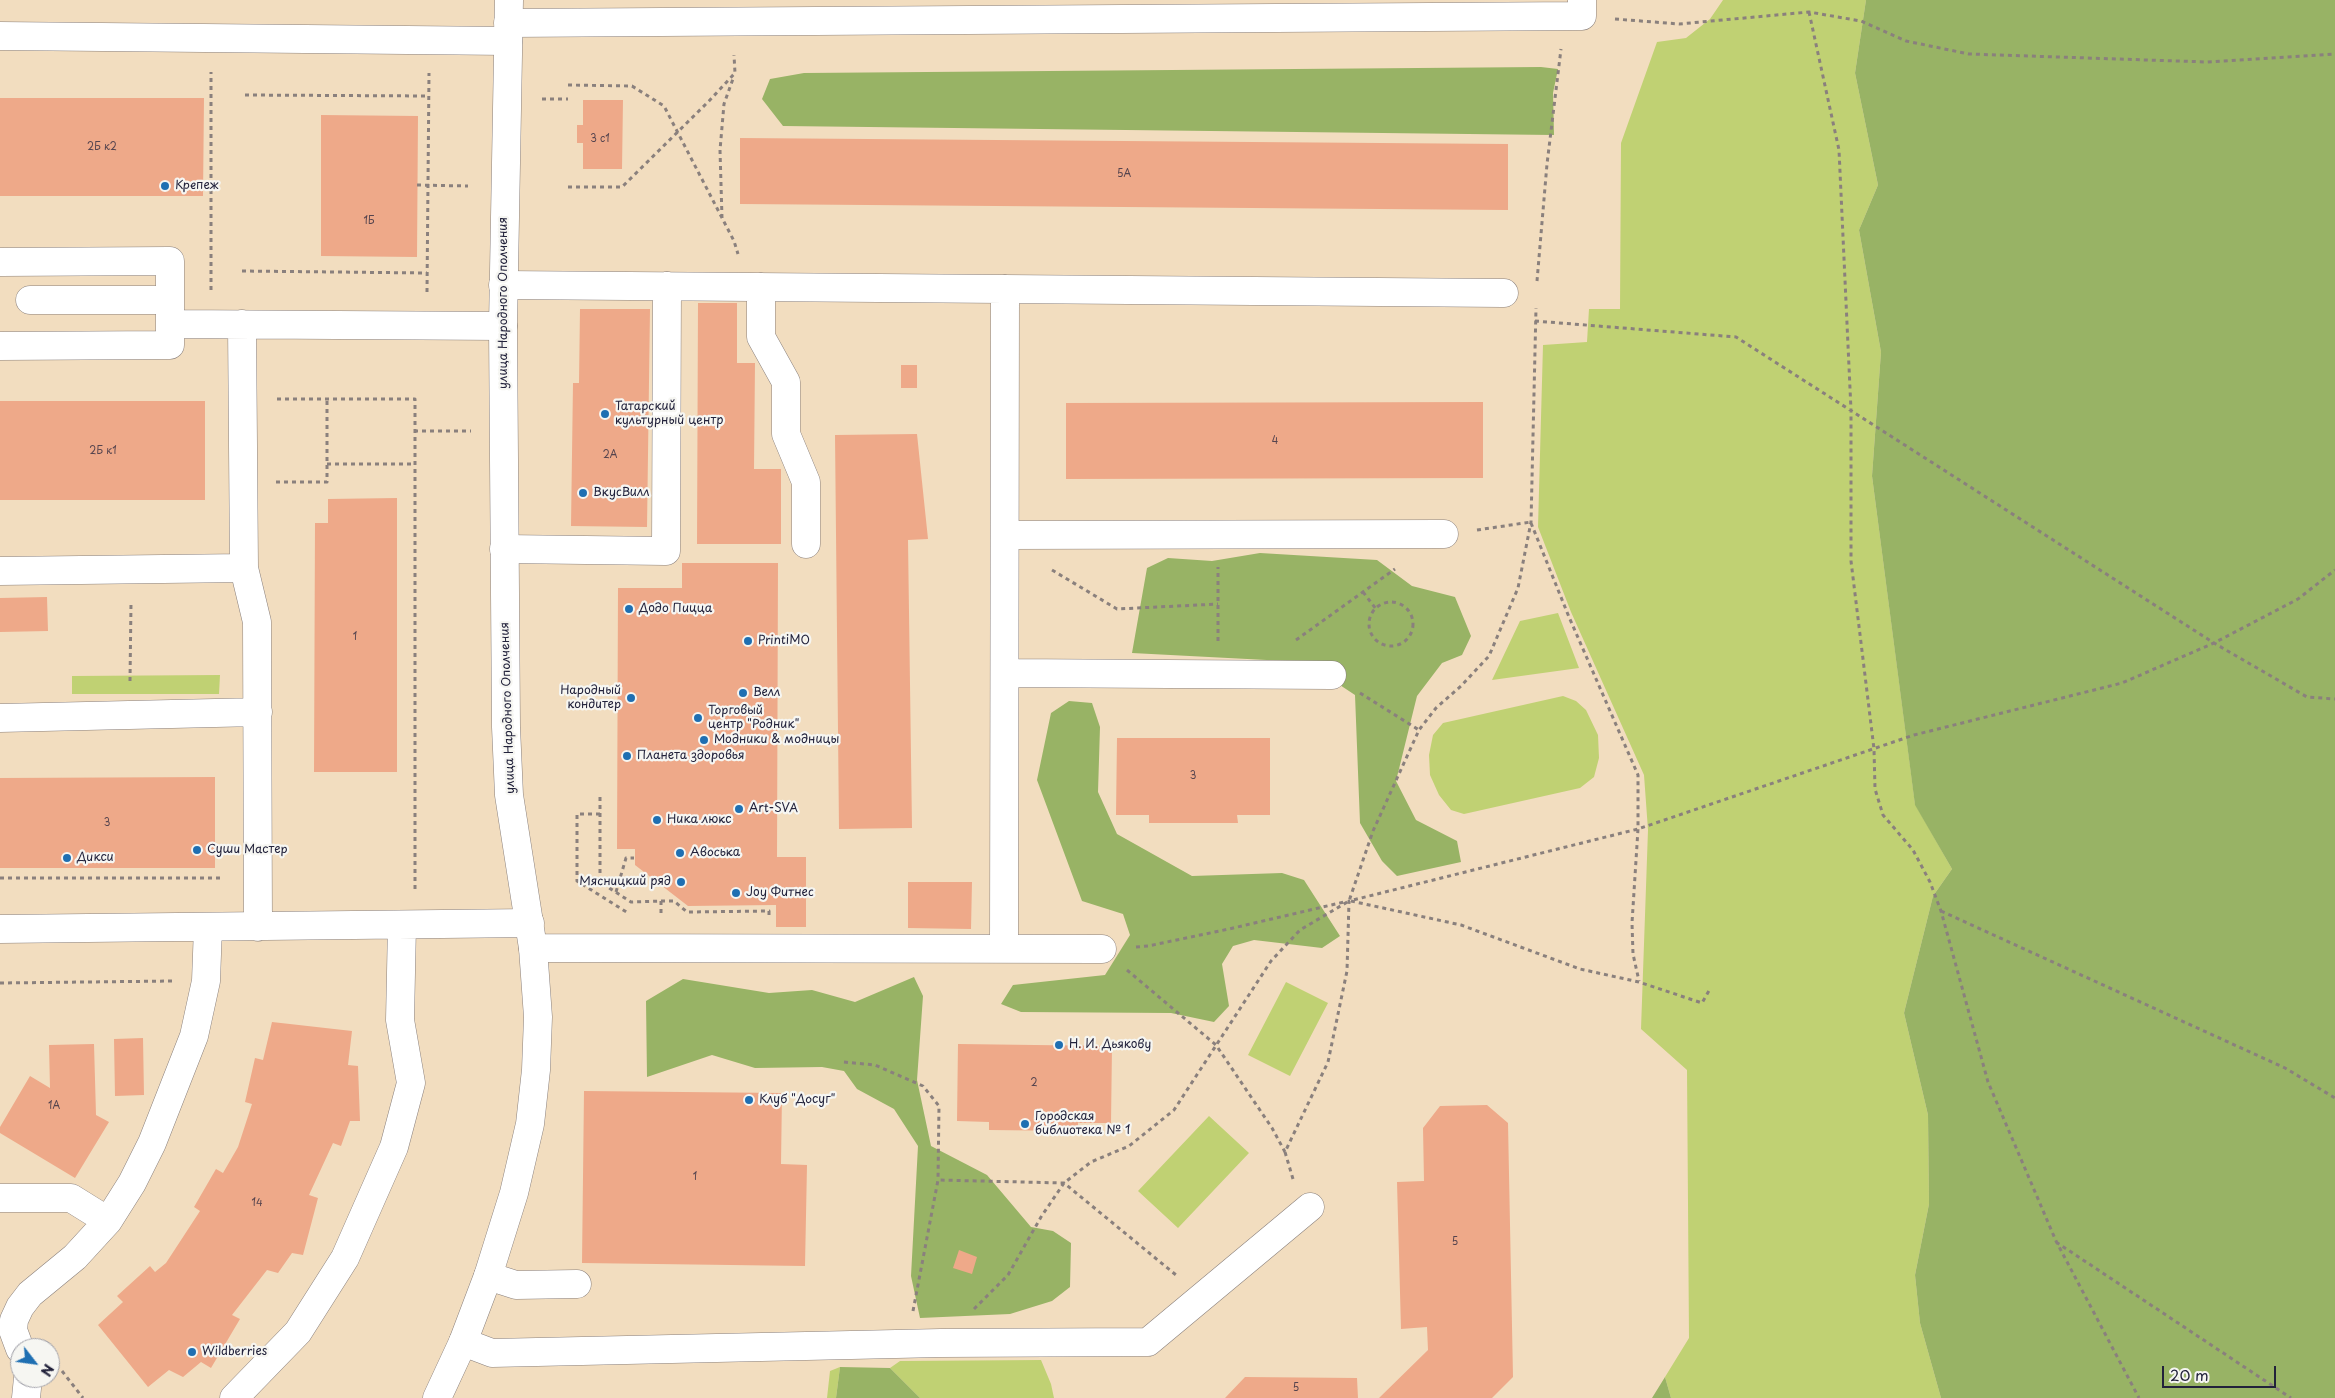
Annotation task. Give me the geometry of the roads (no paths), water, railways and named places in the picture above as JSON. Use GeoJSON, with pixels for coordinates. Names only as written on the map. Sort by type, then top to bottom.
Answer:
{"type":"FeatureCollection","features":[{"type":"Feature","properties":{"kind":"main road"},"geometry":{"type":"LineString","coordinates":[[0,36],[429,40],[508,21],[718,14],[1576,11]]}},
{"type":"Feature","properties":{"kind":"main road","name":"улица Народного Ополчения"},"geometry":{"type":"LineString","coordinates":[[437,1398],[463,1342],[488,1276],[514,1193],[530,1124],[536,1070],[538,1016],[531,936],[518,860],[510,795],[506,727],[503,284],[508,21]]}},
{"type":"Feature","properties":{"kind":"main road"},"geometry":{"type":"LineString","coordinates":[[0,262],[170,261],[170,345],[0,346]]}},
{"type":"Feature","properties":{"kind":"main road"},"geometry":{"type":"LineString","coordinates":[[503,284],[1504,293]]}},
{"type":"Feature","properties":{"kind":"main road"},"geometry":{"type":"LineString","coordinates":[[504,549],[666,550],[667,286]]}},
{"type":"Feature","properties":{"kind":"main road"},"geometry":{"type":"LineString","coordinates":[[755,287],[761,337],[786,382],[786,434],[806,482],[806,544]]}},
{"type":"Feature","properties":{"kind":"main road"},"geometry":{"type":"LineString","coordinates":[[1004,949],[1005,288]]}},
{"type":"Feature","properties":{"kind":"main road"},"geometry":{"type":"LineString","coordinates":[[30,300],[170,312],[242,324],[503,326]]}},
{"type":"Feature","properties":{"kind":"main road"},"geometry":{"type":"LineString","coordinates":[[242,324],[244,568],[257,622],[258,927]]}},
{"type":"Feature","properties":{"kind":"main road"},"geometry":{"type":"LineString","coordinates":[[1005,539],[1218,534],[1444,534]]}},
{"type":"Feature","properties":{"kind":"main road"},"geometry":{"type":"LineString","coordinates":[[0,571],[244,568]]}},
{"type":"Feature","properties":{"kind":"main road"},"geometry":{"type":"LineString","coordinates":[[1005,673],[1332,675]]}},
{"type":"Feature","properties":{"kind":"main road"},"geometry":{"type":"LineString","coordinates":[[0,718],[258,712]]}},
{"type":"Feature","properties":{"kind":"main road"},"geometry":{"type":"LineString","coordinates":[[234,1398],[298,1332],[335,1274],[345,1258],[394,1147],[411,1083],[400,1020],[408,925]]}},
{"type":"Feature","properties":{"kind":"main road"},"geometry":{"type":"LineString","coordinates":[[0,929],[408,925],[646,948],[1102,949]]}},
{"type":"Feature","properties":{"kind":"main road"},"geometry":{"type":"LineString","coordinates":[[16,1338],[13,1330],[14,1320],[20,1307],[30,1294],[75,1257],[108,1221],[132,1183],[172,1094],[194,1036],[206,980],[208,927]]}},
{"type":"Feature","properties":{"kind":"main road"},"geometry":{"type":"LineString","coordinates":[[0,1198],[71,1198],[108,1221]]}},
{"type":"Feature","properties":{"kind":"main road"},"geometry":{"type":"LineString","coordinates":[[463,1342],[492,1353],[941,1343],[1148,1342],[1310,1206]]}},
{"type":"Feature","properties":{"kind":"main road"},"geometry":{"type":"LineString","coordinates":[[488,1276],[516,1284],[577,1284]]}},
{"type":"Feature","properties":{"kind":"place","name":"Крепеж"},"geometry":{"type":"Point","coordinates":[165,186]}},
{"type":"Feature","properties":{"kind":"place","name":"Татарский культурный центр"},"geometry":{"type":"Point","coordinates":[605,414]}},
{"type":"Feature","properties":{"kind":"place","name":"ВкусВилл"},"geometry":{"type":"Point","coordinates":[583,493]}},
{"type":"Feature","properties":{"kind":"place","name":"Додо Пицца"},"geometry":{"type":"Point","coordinates":[629,609]}},
{"type":"Feature","properties":{"kind":"place","name":"PrintiMO"},"geometry":{"type":"Point","coordinates":[748,641]}},
{"type":"Feature","properties":{"kind":"place","name":"Велл"},"geometry":{"type":"Point","coordinates":[743,693]}},
{"type":"Feature","properties":{"kind":"place","name":"Народный кондитер"},"geometry":{"type":"Point","coordinates":[631,698]}},
{"type":"Feature","properties":{"kind":"place","name":"Торговый центр \"Родник\""},"geometry":{"type":"Point","coordinates":[698,718]}},
{"type":"Feature","properties":{"kind":"place","name":"Модники & модницы"},"geometry":{"type":"Point","coordinates":[704,740]}},
{"type":"Feature","properties":{"kind":"place","name":"Планета здоровья"},"geometry":{"type":"Point","coordinates":[627,756]}},
{"type":"Feature","properties":{"kind":"place","name":"Art-SVA"},"geometry":{"type":"Point","coordinates":[739,809]}},
{"type":"Feature","properties":{"kind":"place","name":"Ника люкс"},"geometry":{"type":"Point","coordinates":[657,820]}},
{"type":"Feature","properties":{"kind":"place","name":"Суши Мастер"},"geometry":{"type":"Point","coordinates":[197,850]}},
{"type":"Feature","properties":{"kind":"place","name":"Авоська"},"geometry":{"type":"Point","coordinates":[680,853]}},
{"type":"Feature","properties":{"kind":"place","name":"Дикси"},"geometry":{"type":"Point","coordinates":[67,858]}},
{"type":"Feature","properties":{"kind":"place","name":"Мясницкий ряд"},"geometry":{"type":"Point","coordinates":[681,882]}},
{"type":"Feature","properties":{"kind":"place","name":"Joy Фитнес"},"geometry":{"type":"Point","coordinates":[736,893]}},
{"type":"Feature","properties":{"kind":"place","name":"Н. И. Дьякову"},"geometry":{"type":"Point","coordinates":[1059,1045]}},
{"type":"Feature","properties":{"kind":"place","name":"Клуб \"Досуг\""},"geometry":{"type":"Point","coordinates":[749,1100]}},
{"type":"Feature","properties":{"kind":"place","name":"Городская библиотека № 1"},"geometry":{"type":"Point","coordinates":[1025,1124]}},
{"type":"Feature","properties":{"kind":"place","name":"Wildberries"},"geometry":{"type":"Point","coordinates":[192,1352]}}]}
